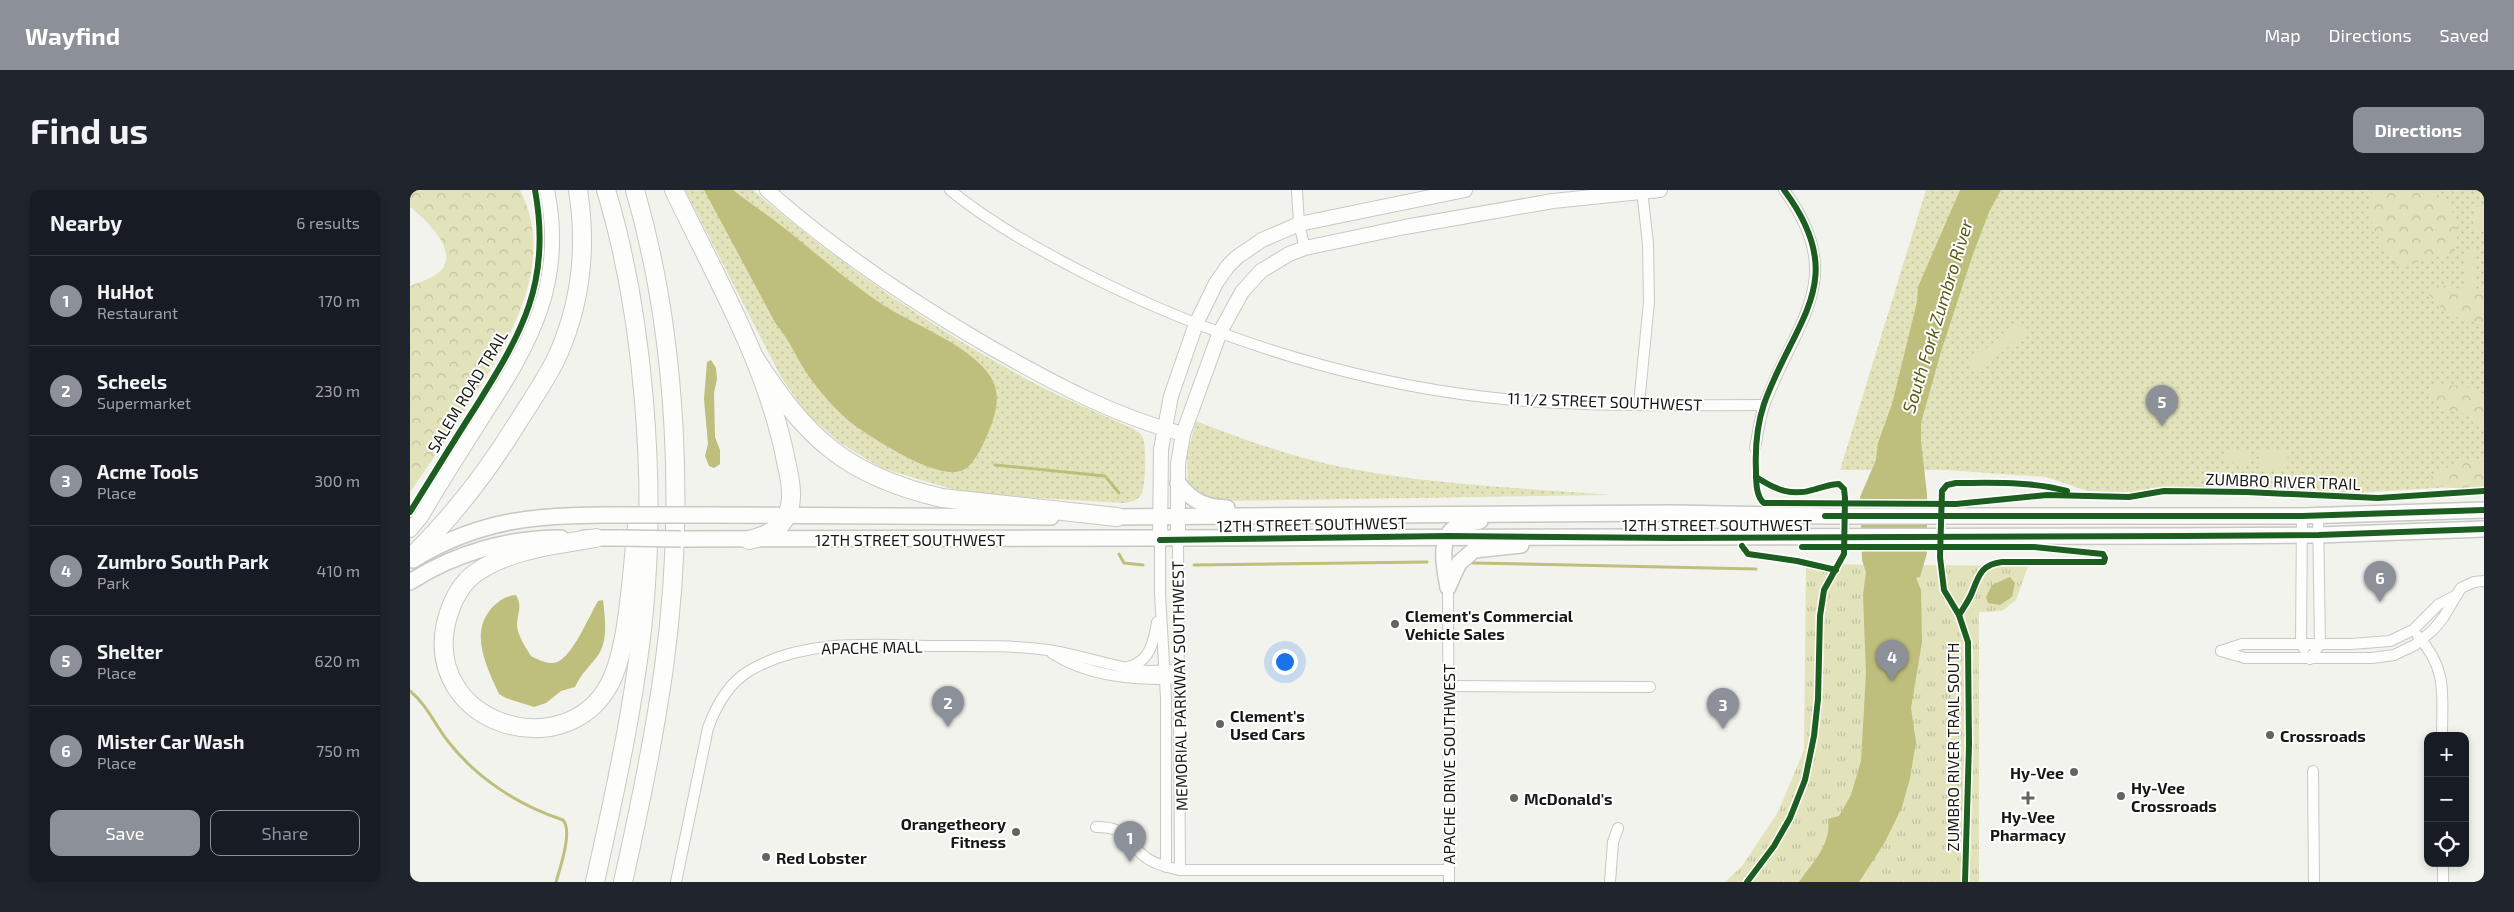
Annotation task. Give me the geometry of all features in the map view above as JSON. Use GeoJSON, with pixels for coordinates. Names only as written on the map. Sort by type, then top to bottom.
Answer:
{"type":"FeatureCollection","features":[{"type":"Feature","properties":{"kind":"highway"},"geometry":{"type":"LineString","coordinates":[[410,558],[444,524],[473,490],[503,447],[556,358],[571,320],[580,276],[582,233],[578,190]]}},
{"type":"Feature","properties":{"kind":"highway"},"geometry":{"type":"LineString","coordinates":[[595,882],[624,750],[640,639],[646,569],[646,450],[638,359],[627,277],[606,190]]}},
{"type":"Feature","properties":{"kind":"highway"},"geometry":{"type":"LineString","coordinates":[[632,882],[643,790],[670,622],[675,458],[666,342],[657,286],[635,190]]}},
{"type":"Feature","properties":{"kind":"highway"},"geometry":{"type":"LineString","coordinates":[[674,190],[754,357],[771,404],[786,461],[791,492],[787,516],[780,526],[771,533],[749,540]]}},
{"type":"Feature","properties":{"kind":"highway"},"geometry":{"type":"LineString","coordinates":[[754,357],[787,407],[814,436],[839,456],[880,479],[917,492],[942,498],[1117,517]]}},
{"type":"Feature","properties":{"kind":"highway"},"geometry":{"type":"LineString","coordinates":[[596,538],[525,551],[494,562],[466,581],[456,595],[449,609],[445,628],[445,660],[447,670],[460,694],[485,716],[511,726],[540,728],[552,726],[575,717],[588,709],[609,685],[623,637],[646,450]]}},
{"type":"Feature","properties":{"kind":"highway"},"geometry":{"type":"LineString","coordinates":[[623,882],[643,790]]}},
{"type":"Feature","properties":{"kind":"main road"},"geometry":{"type":"LineString","coordinates":[[1178,483],[1187,495],[1198,503],[1210,507],[1231,508],[1246,517]]}},
{"type":"Feature","properties":{"kind":"main road","name":"12TH STREET SOUTHWEST"},"geometry":{"type":"LineString","coordinates":[[410,562],[457,537],[503,522],[552,515],[1246,517],[1672,513],[1826,516],[2302,516],[2484,510]]}},
{"type":"Feature","properties":{"kind":"main road"},"geometry":{"type":"LineString","coordinates":[[1448,587],[1444,565],[1448,536],[1451,530],[1459,525],[1530,514]]}},
{"type":"Feature","properties":{"kind":"main road","name":"12TH STREET SOUTHWEST"},"geometry":{"type":"LineString","coordinates":[[410,582],[453,560],[490,547],[528,540],[596,538],[708,540],[1178,540],[1448,536],[1574,538],[1958,538],[2319,535],[2484,529]]}},
{"type":"Feature","properties":{"kind":"main road"},"geometry":{"type":"LineString","coordinates":[[1386,537],[1397,543],[1424,544],[1433,548],[1444,565]]}},
{"type":"Feature","properties":{"kind":"main road"},"geometry":{"type":"LineString","coordinates":[[1448,587],[1459,563],[1474,550],[1574,538]]}},
{"type":"Feature","properties":{"kind":"street"},"geometry":{"type":"LineString","coordinates":[[410,530],[421,517],[513,371],[541,312],[549,278],[551,250],[547,190]]}},
{"type":"Feature","properties":{"kind":"street"},"geometry":{"type":"LineString","coordinates":[[767,190],[787,208],[887,285],[950,323],[1063,387],[1109,408],[1163,429],[1183,434]]}},
{"type":"Feature","properties":{"kind":"street","name":"11 1/2 STREET SOUTHWEST"},"geometry":{"type":"LineString","coordinates":[[950,190],[987,216],[1061,261],[1123,292],[1196,324],[1277,352],[1354,373],[1430,389],[1513,400],[1764,405]]}},
{"type":"Feature","properties":{"kind":"street"},"geometry":{"type":"LineString","coordinates":[[1297,190],[1300,224],[1306,248]]}},
{"type":"Feature","properties":{"kind":"street","name":"MEMORIAL PARKWAY SOUTHWEST"},"geometry":{"type":"LineString","coordinates":[[1166,867],[1164,675],[1160,594],[1163,429],[1173,389],[1196,324],[1216,283],[1237,257],[1262,240],[1300,224],[1465,190]]}},
{"type":"Feature","properties":{"kind":"street","name":"MEMORIAL PARKWAY SOUTHWEST"},"geometry":{"type":"LineString","coordinates":[[1180,870],[1179,452],[1183,434],[1220,332],[1248,283],[1276,261],[1306,248],[1404,227],[1580,194],[1660,190]]}},
{"type":"Feature","properties":{"kind":"street"},"geometry":{"type":"LineString","coordinates":[[1755,448],[1764,405],[1801,327],[1814,284],[1813,244],[1810,232],[1801,214],[1784,190]]}},
{"type":"Feature","properties":{"kind":"street"},"geometry":{"type":"LineString","coordinates":[[1639,404],[1649,302],[1648,244],[1642,191]]}},
{"type":"Feature","properties":{"kind":"street"},"geometry":{"type":"LineString","coordinates":[[2310,659],[2320,644],[2318,515]]}},
{"type":"Feature","properties":{"kind":"street"},"geometry":{"type":"LineString","coordinates":[[2302,516],[2301,644],[2310,659]]}},
{"type":"Feature","properties":{"kind":"street"},"geometry":{"type":"LineString","coordinates":[[2458,594],[2438,604],[2413,630],[2395,640],[2382,643],[2242,644],[2221,651],[2245,658],[2310,659],[2386,656],[2403,651],[2422,640],[2444,618],[2458,594],[2467,584],[2484,580]]}},
{"type":"Feature","properties":{"kind":"street","name":"APACHE DRIVE SOUTHWEST"},"geometry":{"type":"LineString","coordinates":[[1448,587],[1449,882]]}},
{"type":"Feature","properties":{"kind":"street"},"geometry":{"type":"LineString","coordinates":[[1125,667],[1139,662],[1150,652],[1154,642],[1160,594]]}},
{"type":"Feature","properties":{"kind":"street"},"geometry":{"type":"LineString","coordinates":[[2413,630],[2432,654],[2440,673],[2442,732]]}},
{"type":"Feature","properties":{"kind":"street","name":"APACHE MALL"},"geometry":{"type":"LineString","coordinates":[[676,882],[708,728],[721,700],[748,672],[790,654],[828,647],[1014,646],[1048,650],[1164,675]]}},
{"type":"Feature","properties":{"kind":"street"},"geometry":{"type":"LineString","coordinates":[[1048,650],[1066,662],[1084,668],[1146,681],[1164,675],[1179,674]]}},
{"type":"Feature","properties":{"kind":"street"},"geometry":{"type":"LineString","coordinates":[[1448,686],[1650,686]]}},
{"type":"Feature","properties":{"kind":"street"},"geometry":{"type":"LineString","coordinates":[[2313,771],[2314,882]]}},
{"type":"Feature","properties":{"kind":"street"},"geometry":{"type":"LineString","coordinates":[[1096,827],[1111,827],[1121,831],[1144,856],[1166,867],[1180,870],[1448,870]]}},
{"type":"Feature","properties":{"kind":"street"},"geometry":{"type":"LineString","coordinates":[[1610,882],[1613,842],[1618,828]]}},
{"type":"Feature","properties":{"kind":"street"},"geometry":{"type":"LineString","coordinates":[[2443,867],[2443,882]]}},
{"type":"Feature","properties":{"kind":"green space"},"geometry":{"type":"Polygon","coordinates":[[[410,190],[520,190],[530,217],[533,245],[531,272],[524,300],[513,326],[486,377],[410,492],[410,286],[438,273],[445,265],[446,256],[444,246],[439,237],[410,207],[410,190]]]}},
{"type":"Feature","properties":{"kind":"green space"},"geometry":{"type":"Polygon","coordinates":[[[685,190],[753,190],[852,269],[959,340],[1044,388],[1135,430],[1142,436],[1145,447],[1145,475],[1141,495],[1131,502],[1124,503],[969,494],[881,468],[839,442],[807,414],[781,377],[685,190]]]}},
{"type":"Feature","properties":{"kind":"green space"},"geometry":{"type":"Polygon","coordinates":[[[1926,190],[2484,190],[2484,485],[2355,493],[2160,487],[2132,492],[2088,491],[2046,477],[1947,470],[1840,470],[1926,190]]]}},
{"type":"Feature","properties":{"kind":"green space"},"geometry":{"type":"Polygon","coordinates":[[[2373,190],[2434,190],[2456,216],[2457,238],[2454,252],[2408,266],[2395,266],[2371,221],[2370,201],[2373,190]]]}},
{"type":"Feature","properties":{"kind":"green space"},"geometry":{"type":"Polygon","coordinates":[[[2474,207],[2484,207],[2484,232],[2473,232],[2474,207]]]}},
{"type":"Feature","properties":{"kind":"green space"},"geometry":{"type":"Polygon","coordinates":[[[2464,251],[2477,251],[2476,290],[2464,289],[2464,251]]]}},
{"type":"Feature","properties":{"kind":"green space"},"geometry":{"type":"Polygon","coordinates":[[[2435,285],[2484,292],[2484,325],[2447,314],[2429,295],[2429,288],[2435,285]]]}},
{"type":"Feature","properties":{"kind":"green space"},"geometry":{"type":"Polygon","coordinates":[[[2020,321],[2028,331],[1975,374],[1967,364],[2020,321]]]}},
{"type":"Feature","properties":{"kind":"green space"},"geometry":{"type":"Polygon","coordinates":[[[2438,385],[2465,386],[2484,394],[2484,428],[2475,426],[2468,415],[2444,409],[2435,403],[2430,391],[2438,385]]]}},
{"type":"Feature","properties":{"kind":"green space"},"geometry":{"type":"Polygon","coordinates":[[[1196,421],[1273,449],[1352,469],[1416,479],[1612,495],[1221,501],[1203,494],[1188,482],[1187,455],[1196,421]]]}},
{"type":"Feature","properties":{"kind":"green space"},"geometry":{"type":"Polygon","coordinates":[[[2227,450],[2250,452],[2249,464],[2226,463],[2227,450]]]}},
{"type":"Feature","properties":{"kind":"green space"},"geometry":{"type":"Polygon","coordinates":[[[2260,450],[2288,451],[2287,470],[2259,469],[2260,450]]]}},
{"type":"Feature","properties":{"kind":"green space"},"geometry":{"type":"Polygon","coordinates":[[[2464,461],[2484,462],[2484,487],[2449,488],[2430,481],[2432,474],[2464,461]]]}},
{"type":"Feature","properties":{"kind":"green space"},"geometry":{"type":"Polygon","coordinates":[[[1806,564],[2028,566],[2016,600],[2002,611],[1979,612],[1979,882],[1725,882],[1742,866],[1778,812],[1804,750],[1806,564]]]}},
{"type":"Feature","properties":{"kind":"water"},"geometry":{"type":"Polygon","coordinates":[[[704,190],[733,190],[871,297],[896,313],[956,345],[981,365],[994,383],[997,397],[993,419],[986,438],[978,454],[967,467],[963,470],[952,472],[923,465],[876,440],[854,425],[836,409],[810,378],[776,324],[704,190]]]}},
{"type":"Feature","properties":{"kind":"water","name":"South Fork Zumbro River"},"geometry":{"type":"Polygon","coordinates":[[[1960,190],[2001,190],[1989,212],[1972,257],[1940,355],[1921,423],[1921,442],[1927,494],[1927,553],[1920,577],[1916,578],[1921,590],[1922,642],[1911,708],[1916,742],[1910,778],[1902,807],[1885,842],[1859,882],[1799,882],[1824,845],[1827,837],[1828,819],[1839,816],[1851,795],[1861,761],[1866,673],[1863,595],[1866,572],[1862,560],[1860,497],[1876,460],[1878,443],[1892,404],[1917,302],[1918,287],[1960,190]]]}},
{"type":"Feature","properties":{"kind":"water"},"geometry":{"type":"Polygon","coordinates":[[[711,360],[716,368],[717,379],[714,393],[715,437],[720,450],[720,464],[714,468],[709,466],[705,456],[708,444],[704,399],[707,362],[711,360]]]}},
{"type":"Feature","properties":{"kind":"water"},"geometry":{"type":"Polygon","coordinates":[[[2010,577],[2015,583],[2012,597],[2000,605],[1988,603],[1986,597],[1992,585],[2010,577]]]}},
{"type":"Feature","properties":{"kind":"water"},"geometry":{"type":"Polygon","coordinates":[[[516,595],[519,607],[517,626],[522,642],[531,656],[550,663],[557,662],[569,652],[598,601],[603,600],[605,630],[600,652],[575,687],[561,691],[546,703],[534,707],[499,694],[482,652],[481,630],[484,620],[490,610],[499,602],[516,595]]]}},
{"type":"Feature","properties":{"kind":"waterway"},"geometry":{"type":"LineString","coordinates":[[995,465],[1105,476],[1119,493]]}},
{"type":"Feature","properties":{"kind":"waterway"},"geometry":{"type":"LineString","coordinates":[[1119,554],[1124,563],[1143,565]]}},
{"type":"Feature","properties":{"kind":"waterway"},"geometry":{"type":"LineString","coordinates":[[1194,565],[1427,562]]}},
{"type":"Feature","properties":{"kind":"waterway"},"geometry":{"type":"LineString","coordinates":[[1473,563],[1756,569]]}},
{"type":"Feature","properties":{"kind":"waterway"},"geometry":{"type":"LineString","coordinates":[[410,691],[421,702],[458,754],[485,778],[499,789],[530,807],[563,820],[566,825],[566,841],[556,882]]}},
{"type":"Feature","properties":{"kind":"cycle path","name":"SALEM ROAD TRAIL"},"geometry":{"type":"LineString","coordinates":[[410,512],[507,355],[529,305],[536,280],[539,252],[539,223],[535,190]]}},
{"type":"Feature","properties":{"kind":"cycle path","name":"ZUMBRO RIVER TRAIL"},"geometry":{"type":"LineString","coordinates":[[1784,190],[1804,222],[1814,250],[1815,275],[1811,299],[1776,374],[1760,420],[1756,446],[1756,479],[1758,493],[1764,503],[1956,504],[2047,495],[2129,497],[2164,491],[2246,492],[2378,498],[2484,491]]}},
{"type":"Feature","properties":{"kind":"cycle path"},"geometry":{"type":"LineString","coordinates":[[1747,882],[1774,846],[1790,818],[1805,780],[1814,736],[1818,699],[1820,616],[1824,590],[1844,554],[1845,498],[1844,489],[1839,484],[1807,491],[1792,492],[1777,489],[1756,477]]}},
{"type":"Feature","properties":{"kind":"cycle path","name":"ZUMBRO RIVER TRAIL SOUTH"},"geometry":{"type":"LineString","coordinates":[[1965,882],[1969,745],[1968,642],[1959,615],[1944,590],[1940,557],[1942,491],[1947,485],[1956,483],[2026,484],[2067,491]]}},
{"type":"Feature","properties":{"kind":"cycle path"},"geometry":{"type":"LineString","coordinates":[[1825,516],[2302,516],[2484,510]]}},
{"type":"Feature","properties":{"kind":"cycle path"},"geometry":{"type":"LineString","coordinates":[[1160,540],[1447,536],[1678,538],[2319,535],[2484,529]]}},
{"type":"Feature","properties":{"kind":"cycle path"},"geometry":{"type":"LineString","coordinates":[[1742,546],[1748,554],[1797,561],[1836,570]]}},
{"type":"Feature","properties":{"kind":"cycle path"},"geometry":{"type":"LineString","coordinates":[[1802,547],[2034,547],[2103,554],[2105,558],[2104,562],[2002,562],[1990,565],[1977,579],[1970,597],[1959,615]]}},
{"type":"Feature","properties":{"kind":"place","name":"Shelter"},"geometry":{"type":"Point","coordinates":[2162,426]}},
{"type":"Feature","properties":{"kind":"place","name":"Mister Car Wash"},"geometry":{"type":"Point","coordinates":[2380,602]}},
{"type":"Feature","properties":{"kind":"place","name":"Clement's Commercial Vehicle Sales"},"geometry":{"type":"Point","coordinates":[1395,624]}},
{"type":"Feature","properties":{"kind":"place","name":"Zumbro South Park"},"geometry":{"type":"Point","coordinates":[1892,681]}},
{"type":"Feature","properties":{"kind":"place","name":"Clement's Used Cars"},"geometry":{"type":"Point","coordinates":[1220,724]}},
{"type":"Feature","properties":{"kind":"place","name":"Scheels"},"geometry":{"type":"Point","coordinates":[948,727]}},
{"type":"Feature","properties":{"kind":"place","name":"Acme Tools"},"geometry":{"type":"Point","coordinates":[1723,729]}},
{"type":"Feature","properties":{"kind":"place","name":"Crossroads"},"geometry":{"type":"Point","coordinates":[2270,735]}},
{"type":"Feature","properties":{"kind":"place","name":"Hy-Vee"},"geometry":{"type":"Point","coordinates":[2074,772]}},
{"type":"Feature","properties":{"kind":"place","name":"Hy-Vee Crossroads"},"geometry":{"type":"Point","coordinates":[2121,796]}},
{"type":"Feature","properties":{"kind":"place","name":"McDonald's"},"geometry":{"type":"Point","coordinates":[1514,798]}},
{"type":"Feature","properties":{"kind":"place","name":"Hy-Vee Pharmacy"},"geometry":{"type":"Point","coordinates":[2028,798]}},
{"type":"Feature","properties":{"kind":"place","name":"Orangetheory Fitness"},"geometry":{"type":"Point","coordinates":[1016,832]}},
{"type":"Feature","properties":{"kind":"place","name":"Red Lobster"},"geometry":{"type":"Point","coordinates":[766,857]}},
{"type":"Feature","properties":{"kind":"place","name":"HuHot"},"geometry":{"type":"Point","coordinates":[1130,862]}}]}
